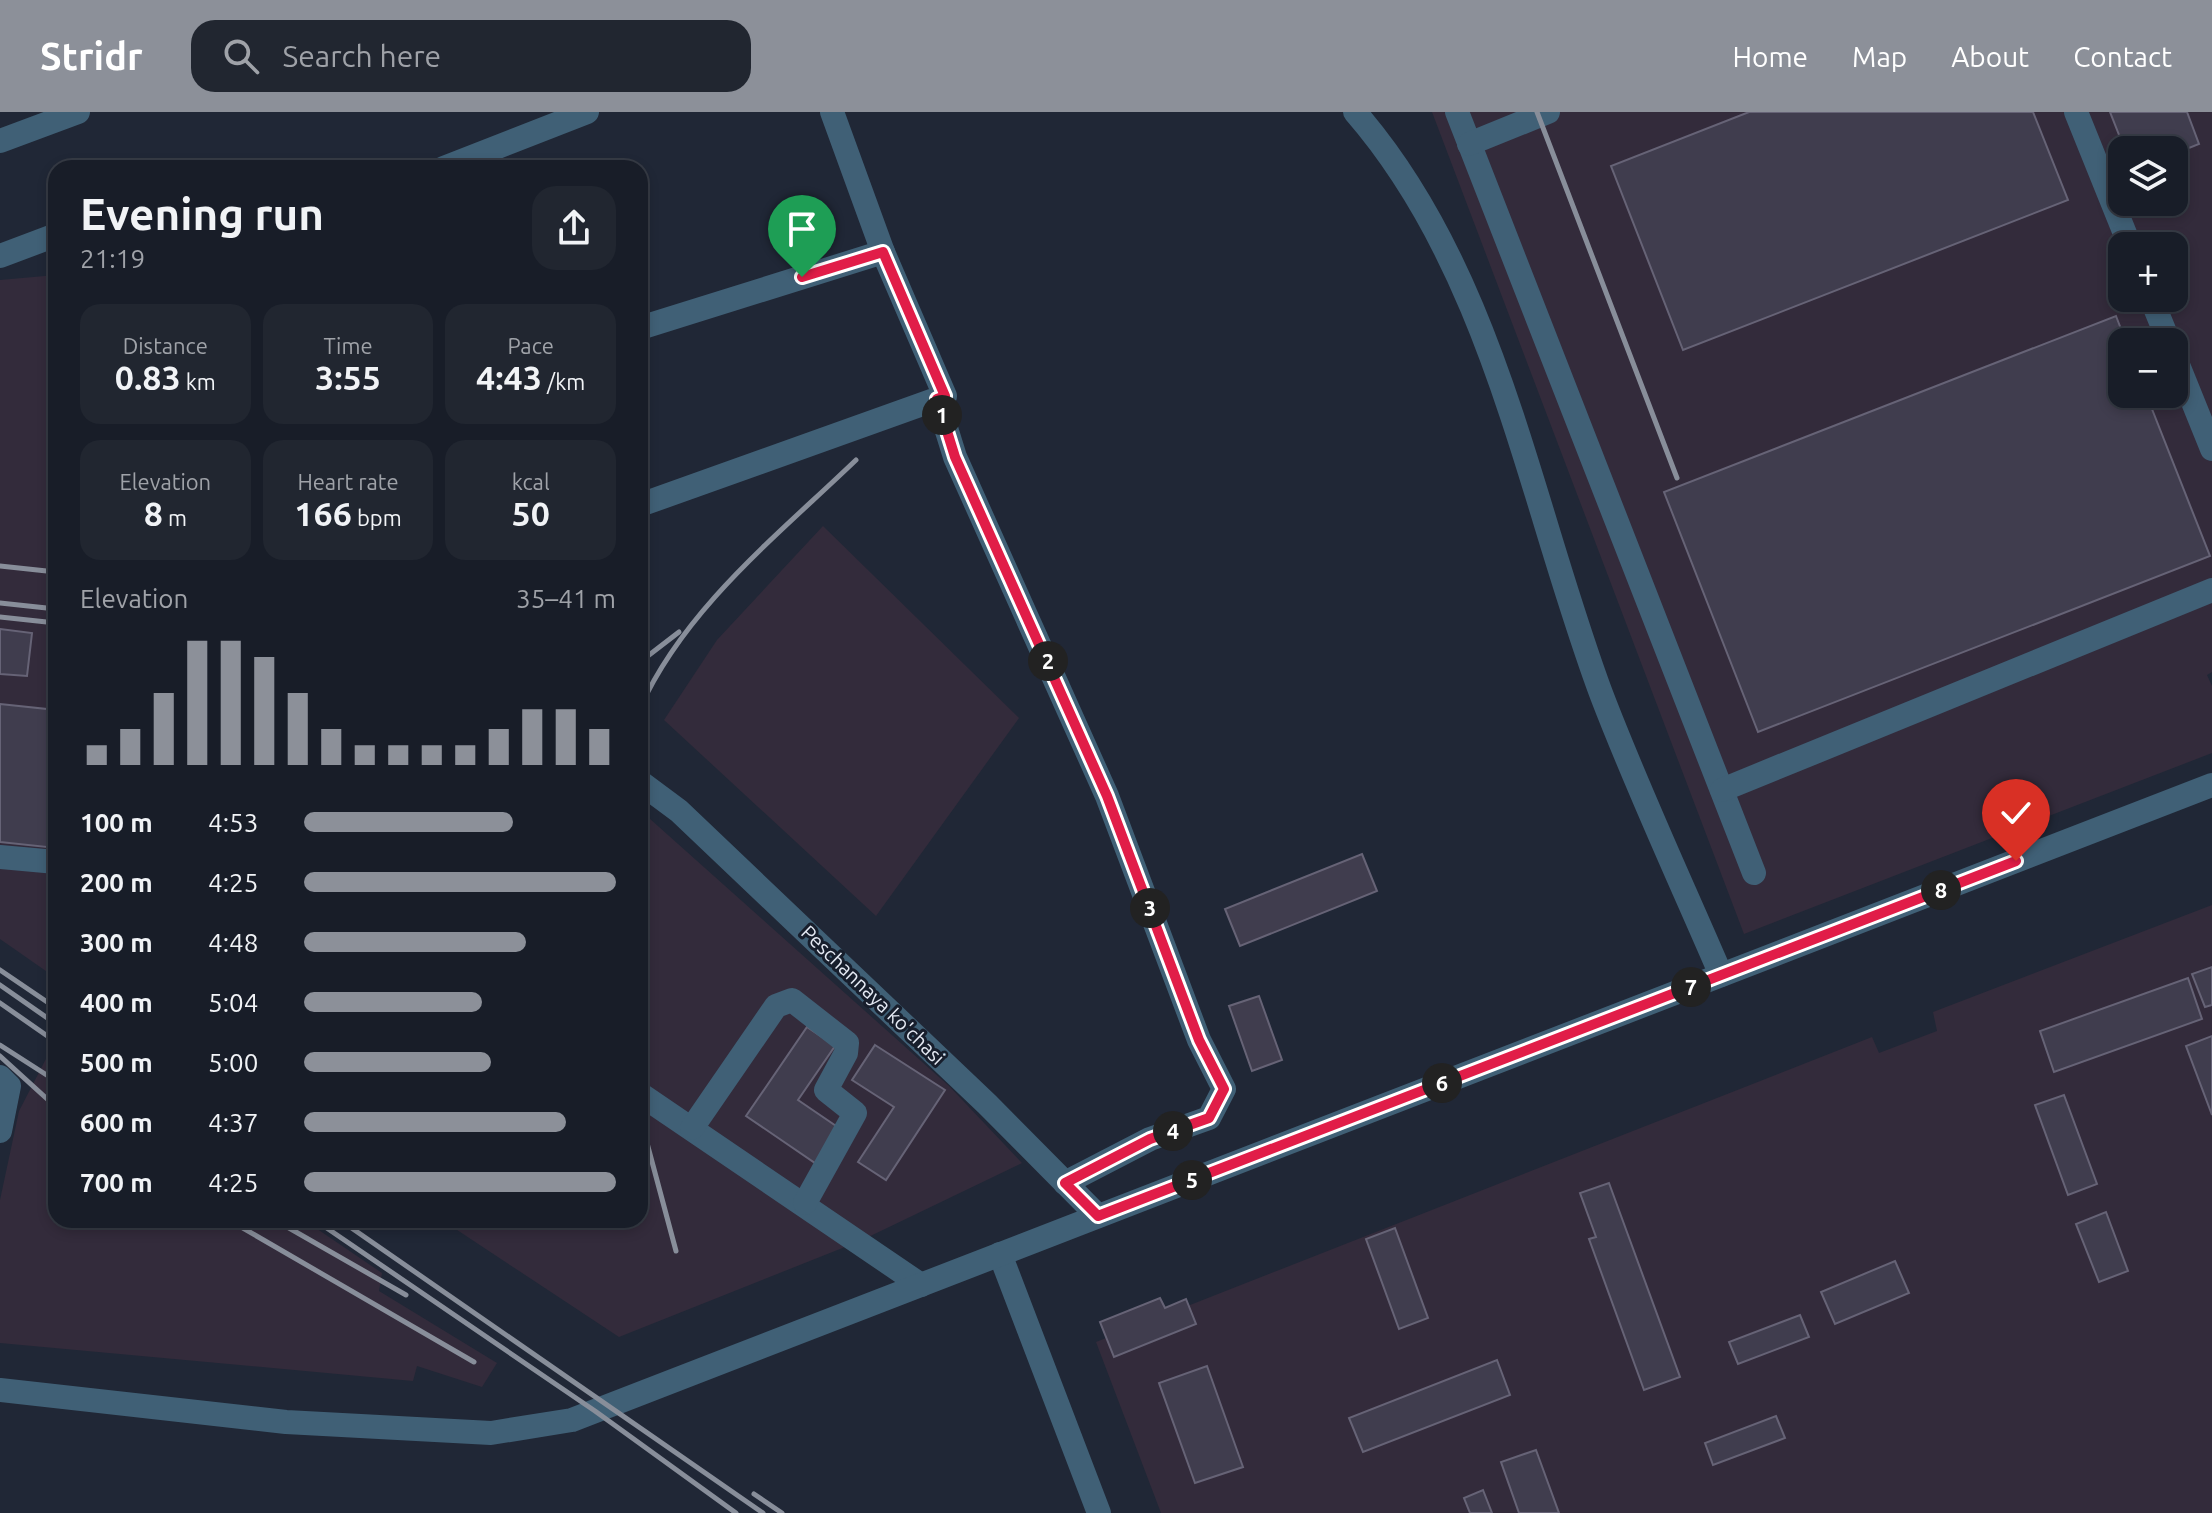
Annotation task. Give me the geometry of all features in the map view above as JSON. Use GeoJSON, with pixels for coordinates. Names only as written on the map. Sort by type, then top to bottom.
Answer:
{"type":"FeatureCollection","features":[{"type":"Feature","properties":{"kind":"street"},"geometry":{"type":"LineString","coordinates":[[0,141],[78,112]]}},
{"type":"Feature","properties":{"kind":"street"},"geometry":{"type":"LineString","coordinates":[[464,160],[587,112]]}},
{"type":"Feature","properties":{"kind":"street"},"geometry":{"type":"LineString","coordinates":[[648,502],[945,396],[883,252],[832,112]]}},
{"type":"Feature","properties":{"kind":"street"},"geometry":{"type":"LineString","coordinates":[[1355,112],[1428,215],[1495,366],[1602,695],[1721,975]]}},
{"type":"Feature","properties":{"kind":"street"},"geometry":{"type":"LineString","coordinates":[[1457,112],[1754,873]]}},
{"type":"Feature","properties":{"kind":"street"},"geometry":{"type":"LineString","coordinates":[[1469,144],[1548,112]]}},
{"type":"Feature","properties":{"kind":"street"},"geometry":{"type":"LineString","coordinates":[[2076,112],[2124,232]]}},
{"type":"Feature","properties":{"kind":"street"},"geometry":{"type":"LineString","coordinates":[[0,256],[48,238]]}},
{"type":"Feature","properties":{"kind":"street"},"geometry":{"type":"LineString","coordinates":[[648,325],[883,252]]}},
{"type":"Feature","properties":{"kind":"street"},"geometry":{"type":"LineString","coordinates":[[2188,390],[2212,449]]}},
{"type":"Feature","properties":{"kind":"street"},"geometry":{"type":"LineString","coordinates":[[937,399],[955,457],[1107,796],[1199,1040],[1224,1089],[1209,1118],[1150,1139],[1065,1183]]}},
{"type":"Feature","properties":{"kind":"street"},"geometry":{"type":"LineString","coordinates":[[1722,790],[2212,590]]}},
{"type":"Feature","properties":{"kind":"street"},"geometry":{"type":"LineString","coordinates":[[0,1390],[286,1422],[491,1433],[572,1420],[2212,785]]}},
{"type":"Feature","properties":{"kind":"street","name":"Peschannaya ko'chasi"},"geometry":{"type":"LineString","coordinates":[[648,788],[679,811],[987,1104],[1098,1216]]}},
{"type":"Feature","properties":{"kind":"street"},"geometry":{"type":"LineString","coordinates":[[0,857],[48,861]]}},
{"type":"Feature","properties":{"kind":"street"},"geometry":{"type":"LineString","coordinates":[[692,1128],[776,1006],[792,1000],[847,1043],[846,1053],[826,1090],[855,1113],[805,1203]]}},
{"type":"Feature","properties":{"kind":"street"},"geometry":{"type":"LineString","coordinates":[[0,1077],[9,1086],[0,1131]]}},
{"type":"Feature","properties":{"kind":"street"},"geometry":{"type":"LineString","coordinates":[[648,1099],[805,1203],[921,1285]]}},
{"type":"Feature","properties":{"kind":"street"},"geometry":{"type":"LineString","coordinates":[[1000,1254],[1099,1513]]}},
{"type":"Feature","properties":{"kind":"shaded area"},"geometry":{"type":"Polygon","coordinates":[[[1432,112],[2212,112],[2212,672],[2207,675],[2212,686],[2212,753],[1744,934],[1432,112]]]}},
{"type":"Feature","properties":{"kind":"shaded area"},"geometry":{"type":"Polygon","coordinates":[[[48,276],[48,972],[0,939],[0,280],[48,276]]]}},
{"type":"Feature","properties":{"kind":"shaded area"},"geometry":{"type":"Polygon","coordinates":[[[823,526],[1019,718],[876,916],[664,720],[717,640],[823,526]]]}},
{"type":"Feature","properties":{"kind":"shaded area"},"geometry":{"type":"Polygon","coordinates":[[[648,817],[949,1086],[1022,1163],[860,1241],[619,1337],[454,1228],[648,1228],[648,817]]]}},
{"type":"Feature","properties":{"kind":"shaded area"},"geometry":{"type":"Polygon","coordinates":[[[2212,905],[2212,1513],[1161,1513],[1096,1342],[1872,1037],[1879,1053],[1937,1031],[1933,1012],[2212,905]]]}},
{"type":"Feature","properties":{"kind":"shaded area"},"geometry":{"type":"Polygon","coordinates":[[[48,1055],[48,1228],[316,1228],[382,1273],[379,1291],[497,1363],[482,1387],[417,1366],[413,1381],[0,1343],[0,1200],[19,1111],[48,1055]]]}},
{"type":"Feature","properties":{"kind":"building"},"geometry":{"type":"Polygon","coordinates":[[[1749,112],[2033,112],[2068,200],[1683,350],[1611,166],[1749,112]]]}},
{"type":"Feature","properties":{"kind":"building"},"geometry":{"type":"Polygon","coordinates":[[[2110,112],[2187,112],[2199,144],[2188,148],[2188,136],[2119,136],[2110,112]]]}},
{"type":"Feature","properties":{"kind":"building"},"geometry":{"type":"Polygon","coordinates":[[[2116,316],[2121,328],[2108,328],[2108,408],[2152,408],[2210,556],[1758,732],[1664,492],[2116,316]]]}},
{"type":"Feature","properties":{"kind":"building"},"geometry":{"type":"Polygon","coordinates":[[[0,629],[32,633],[27,676],[0,674],[0,629]]]}},
{"type":"Feature","properties":{"kind":"building"},"geometry":{"type":"Polygon","coordinates":[[[0,704],[48,709],[48,847],[0,842],[0,704]]]}},
{"type":"Feature","properties":{"kind":"building"},"geometry":{"type":"Polygon","coordinates":[[[1362,854],[1377,891],[1240,946],[1225,909],[1362,854]]]}},
{"type":"Feature","properties":{"kind":"building"},"geometry":{"type":"Polygon","coordinates":[[[2212,967],[2212,1005],[2205,1007],[2192,974],[2212,967]]]}},
{"type":"Feature","properties":{"kind":"building"},"geometry":{"type":"Polygon","coordinates":[[[2188,978],[2202,1019],[2054,1072],[2040,1031],[2188,978]]]}},
{"type":"Feature","properties":{"kind":"building"},"geometry":{"type":"Polygon","coordinates":[[[1259,996],[1282,1060],[1252,1071],[1229,1006],[1259,996]]]}},
{"type":"Feature","properties":{"kind":"building"},"geometry":{"type":"Polygon","coordinates":[[[807,1027],[835,1046],[798,1100],[839,1128],[815,1163],[746,1116],[807,1027]]]}},
{"type":"Feature","properties":{"kind":"building"},"geometry":{"type":"Polygon","coordinates":[[[2212,1036],[2212,1115],[2186,1046],[2212,1036]]]}},
{"type":"Feature","properties":{"kind":"building"},"geometry":{"type":"Polygon","coordinates":[[[875,1045],[945,1090],[886,1180],[858,1162],[894,1107],[852,1080],[875,1045]]]}},
{"type":"Feature","properties":{"kind":"building"},"geometry":{"type":"Polygon","coordinates":[[[2064,1095],[2097,1184],[2068,1195],[2035,1105],[2064,1095]]]}},
{"type":"Feature","properties":{"kind":"building"},"geometry":{"type":"Polygon","coordinates":[[[1609,1183],[1680,1377],[1644,1390],[1589,1239],[1596,1237],[1580,1193],[1609,1183]]]}},
{"type":"Feature","properties":{"kind":"building"},"geometry":{"type":"Polygon","coordinates":[[[2106,1212],[2128,1271],[2099,1282],[2076,1224],[2106,1212]]]}},
{"type":"Feature","properties":{"kind":"building"},"geometry":{"type":"Polygon","coordinates":[[[1395,1228],[1428,1318],[1399,1329],[1366,1239],[1395,1228]]]}},
{"type":"Feature","properties":{"kind":"building"},"geometry":{"type":"Polygon","coordinates":[[[1895,1261],[1909,1293],[1835,1324],[1821,1292],[1895,1261]]]}},
{"type":"Feature","properties":{"kind":"building"},"geometry":{"type":"Polygon","coordinates":[[[1160,1298],[1165,1308],[1186,1299],[1196,1324],[1114,1357],[1100,1322],[1160,1298]]]}},
{"type":"Feature","properties":{"kind":"building"},"geometry":{"type":"Polygon","coordinates":[[[1800,1315],[1809,1337],[1738,1364],[1729,1342],[1800,1315]]]}},
{"type":"Feature","properties":{"kind":"building"},"geometry":{"type":"Polygon","coordinates":[[[1497,1360],[1510,1395],[1363,1452],[1349,1418],[1497,1360]]]}},
{"type":"Feature","properties":{"kind":"building"},"geometry":{"type":"Polygon","coordinates":[[[1207,1366],[1243,1467],[1195,1483],[1159,1383],[1207,1366]]]}},
{"type":"Feature","properties":{"kind":"building"},"geometry":{"type":"Polygon","coordinates":[[[1776,1416],[1785,1438],[1713,1465],[1705,1443],[1776,1416]]]}},
{"type":"Feature","properties":{"kind":"building"},"geometry":{"type":"Polygon","coordinates":[[[1536,1450],[1559,1513],[1519,1513],[1501,1462],[1536,1450]]]}},
{"type":"Feature","properties":{"kind":"building"},"geometry":{"type":"Polygon","coordinates":[[[1483,1490],[1492,1513],[1470,1513],[1464,1498],[1483,1490]]]}},
{"type":"Feature","properties":{"kind":"railway"},"geometry":{"type":"LineString","coordinates":[[1537,112],[1677,478]]}},
{"type":"Feature","properties":{"kind":"railway"},"geometry":{"type":"LineString","coordinates":[[648,693],[682,638],[708,605],[765,545],[856,460]]}},
{"type":"Feature","properties":{"kind":"railway"},"geometry":{"type":"LineString","coordinates":[[0,566],[48,571]]}},
{"type":"Feature","properties":{"kind":"railway"},"geometry":{"type":"LineString","coordinates":[[0,603],[48,608]]}},
{"type":"Feature","properties":{"kind":"railway"},"geometry":{"type":"LineString","coordinates":[[0,617],[48,622]]}},
{"type":"Feature","properties":{"kind":"railway"},"geometry":{"type":"LineString","coordinates":[[648,656],[679,632]]}},
{"type":"Feature","properties":{"kind":"railway"},"geometry":{"type":"LineString","coordinates":[[0,970],[48,1003]]}},
{"type":"Feature","properties":{"kind":"railway"},"geometry":{"type":"LineString","coordinates":[[0,985],[48,1018]]}},
{"type":"Feature","properties":{"kind":"railway"},"geometry":{"type":"LineString","coordinates":[[0,1003],[48,1036]]}},
{"type":"Feature","properties":{"kind":"railway"},"geometry":{"type":"LineString","coordinates":[[0,1045],[48,1076]]}},
{"type":"Feature","properties":{"kind":"railway"},"geometry":{"type":"LineString","coordinates":[[0,1056],[48,1100]]}},
{"type":"Feature","properties":{"kind":"railway"},"geometry":{"type":"LineString","coordinates":[[648,1147],[676,1251]]}},
{"type":"Feature","properties":{"kind":"railway"},"geometry":{"type":"LineString","coordinates":[[243,1228],[474,1362]]}},
{"type":"Feature","properties":{"kind":"railway"},"geometry":{"type":"LineString","coordinates":[[289,1228],[406,1295]]}},
{"type":"Feature","properties":{"kind":"railway"},"geometry":{"type":"LineString","coordinates":[[327,1228],[595,1411],[736,1513]]}},
{"type":"Feature","properties":{"kind":"railway"},"geometry":{"type":"LineString","coordinates":[[352,1228],[763,1513]]}},
{"type":"Feature","properties":{"kind":"railway"},"geometry":{"type":"LineString","coordinates":[[754,1494],[782,1513]]}},
{"type":"Feature","properties":{"kind":"route"},"geometry":{"type":"LineString","coordinates":[[802,277],[883,252],[945,396],[937,399],[955,457],[1107,796],[1199,1040],[1224,1089],[1209,1118],[1150,1139],[1065,1183],[1098,1216],[2016,861]]}}]}
